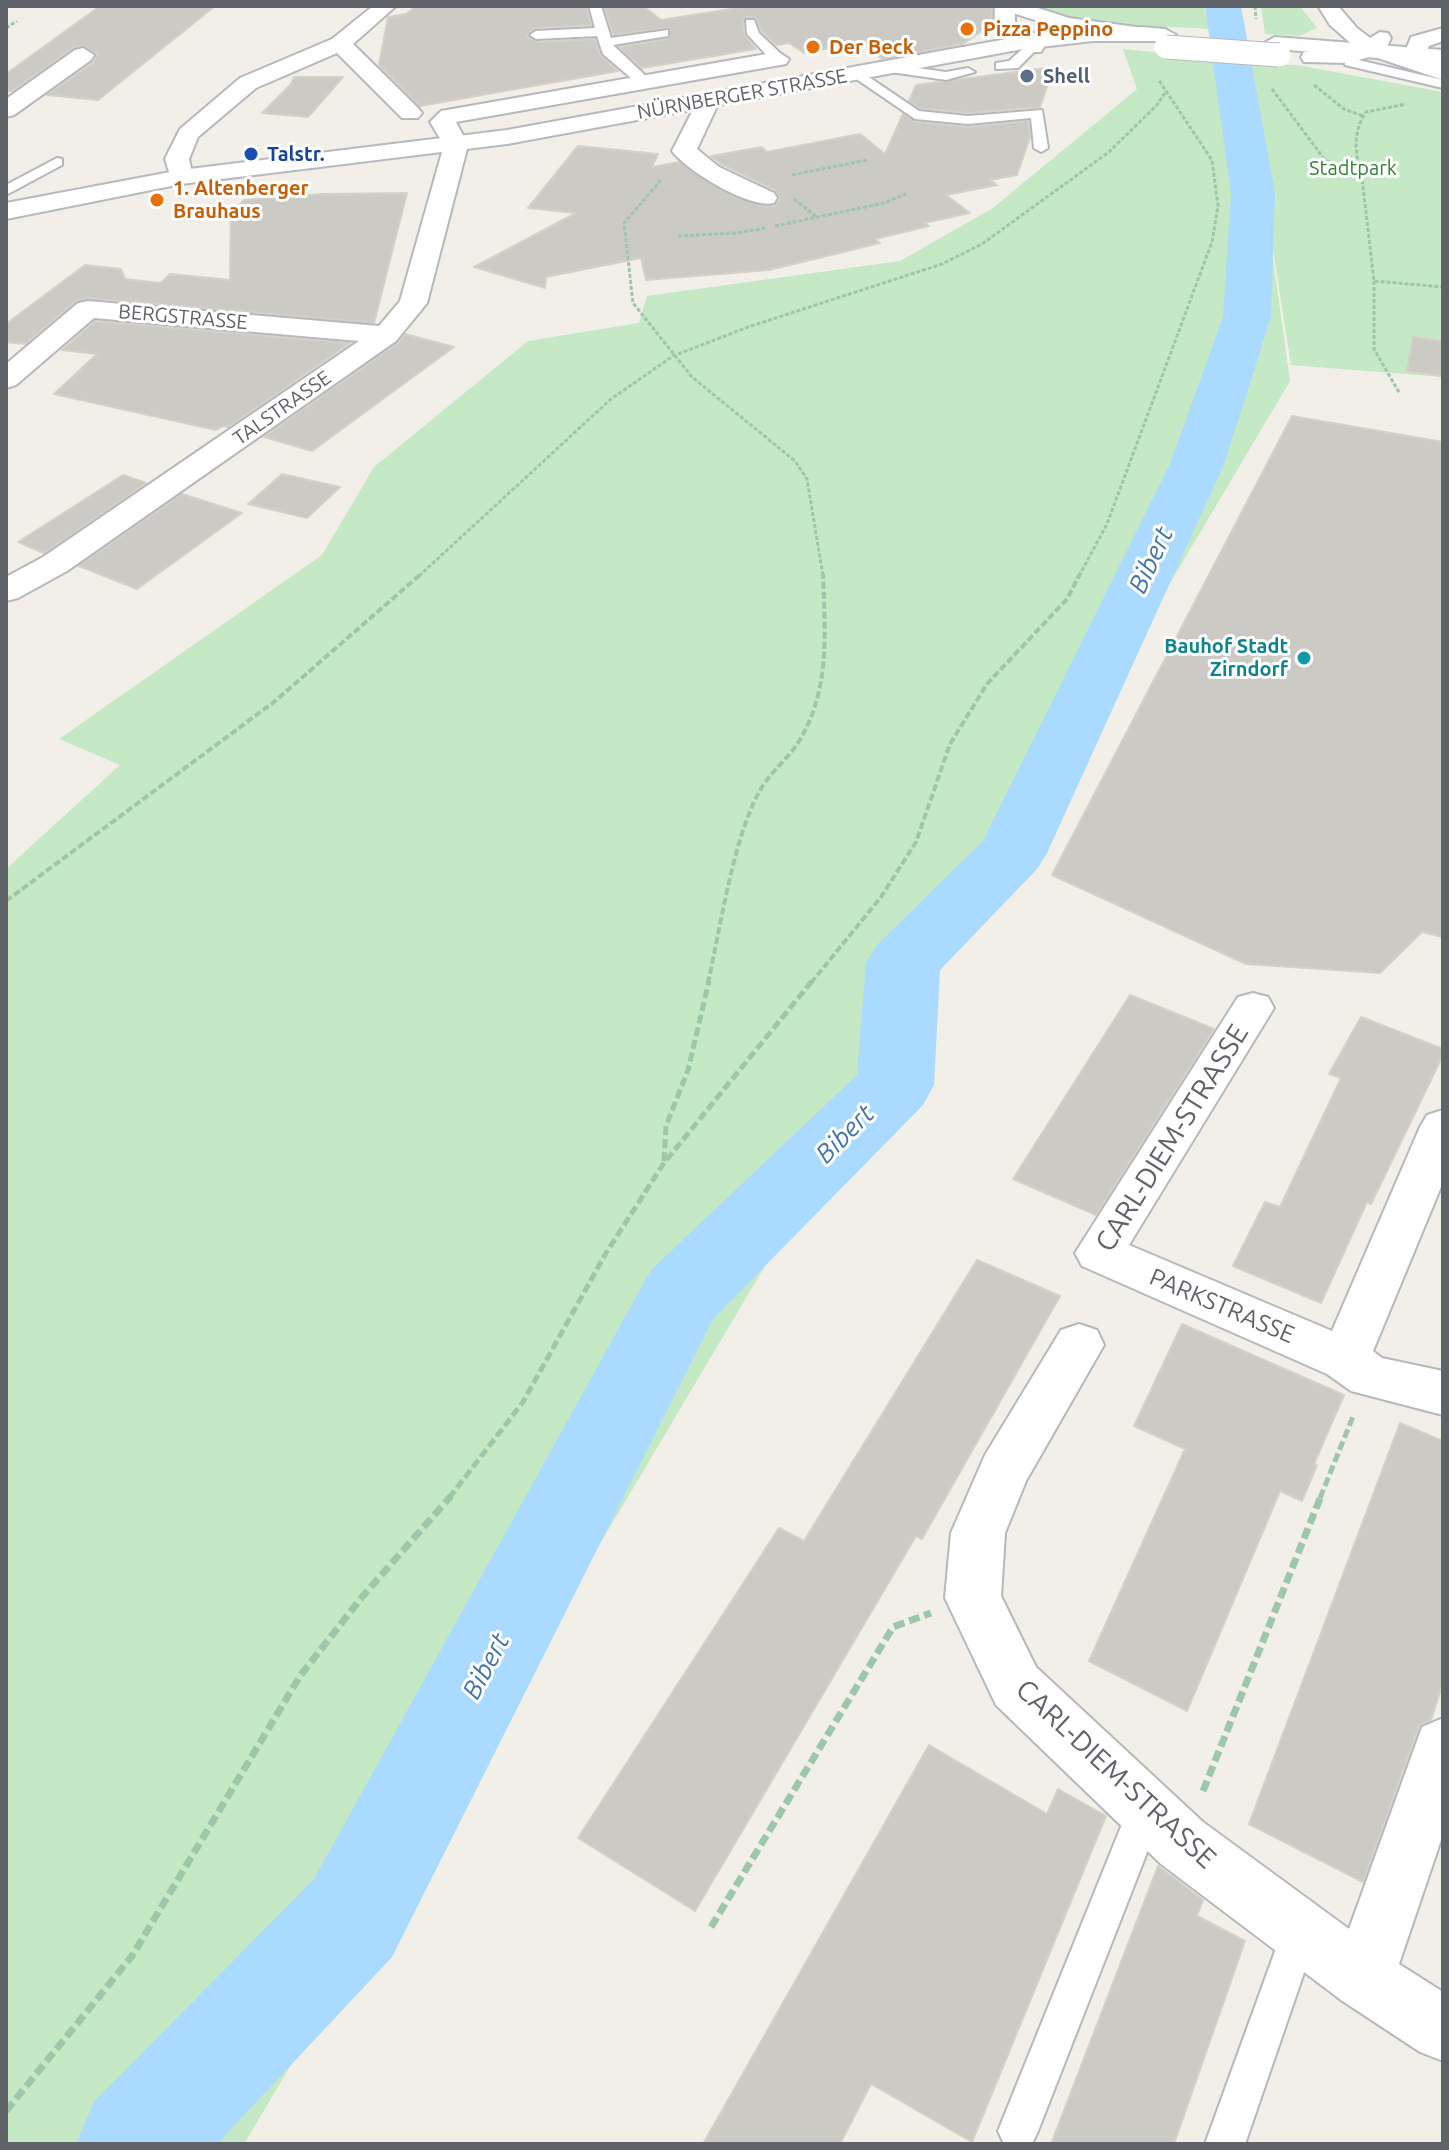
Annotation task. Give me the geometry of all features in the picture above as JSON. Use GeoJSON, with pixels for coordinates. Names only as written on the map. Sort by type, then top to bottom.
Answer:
{"type":"FeatureCollection","features":[{"type":"Feature","properties":{"kind":"street"},"geometry":{"type":"LineString","coordinates":[[181,177],[177,159],[188,134],[248,83],[340,44],[386,6]]}},
{"type":"Feature","properties":{"kind":"street"},"geometry":{"type":"LineString","coordinates":[[1030,43],[1004,28],[1008,6],[1053,21],[1129,39]]}},
{"type":"Feature","properties":{"kind":"street"},"geometry":{"type":"LineString","coordinates":[[1331,11],[1360,42],[1443,57]]}},
{"type":"Feature","properties":{"kind":"street"},"geometry":{"type":"LineString","coordinates":[[1290,50],[1329,33],[1331,11]]}},
{"type":"Feature","properties":{"kind":"street"},"geometry":{"type":"LineString","coordinates":[[1416,52],[1419,42],[1443,34]]}},
{"type":"Feature","properties":{"kind":"street","name":"NÜRNBERGER STRASSE"},"geometry":{"type":"LineString","coordinates":[[6,211],[181,177],[456,145],[857,73],[972,62],[1030,43],[1129,39],[1290,50]]}},
{"type":"Feature","properties":{"kind":"street"},"geometry":{"type":"LineString","coordinates":[[340,44],[410,113]]}},
{"type":"Feature","properties":{"kind":"street"},"geometry":{"type":"LineString","coordinates":[[1290,50],[1349,56],[1377,44]]}},
{"type":"Feature","properties":{"kind":"street"},"geometry":{"type":"LineString","coordinates":[[1343,55],[1377,44]]}},
{"type":"Feature","properties":{"kind":"street"},"geometry":{"type":"LineString","coordinates":[[1377,44],[1390,57],[1443,73]]}},
{"type":"Feature","properties":{"kind":"street"},"geometry":{"type":"LineString","coordinates":[[1290,50],[1343,55],[1443,73]]}},
{"type":"Feature","properties":{"kind":"street"},"geometry":{"type":"LineString","coordinates":[[1416,52],[1443,73]]}},
{"type":"Feature","properties":{"kind":"street"},"geometry":{"type":"LineString","coordinates":[[6,110],[83,55]]}},
{"type":"Feature","properties":{"kind":"street","name":"NÜRNBERGER STRASSE"},"geometry":{"type":"LineString","coordinates":[[456,145],[442,122],[449,116],[778,59]]}},
{"type":"Feature","properties":{"kind":"street"},"geometry":{"type":"LineString","coordinates":[[709,100],[684,151],[710,172],[776,196]]}},
{"type":"Feature","properties":{"kind":"street","name":"TALSTRASSE"},"geometry":{"type":"LineString","coordinates":[[6,591],[55,564],[386,335],[413,303],[456,145]]}},
{"type":"Feature","properties":{"kind":"street","name":"BERGSTRASSE"},"geometry":{"type":"LineString","coordinates":[[6,379],[88,309],[386,335]]}},
{"type":"Feature","properties":{"kind":"street","name":"CARL-DIEM-STRASSE"},"geometry":{"type":"LineString","coordinates":[[1099,1253],[1253,1008]]}},
{"type":"Feature","properties":{"kind":"street"},"geometry":{"type":"LineString","coordinates":[[1357,1367],[1443,1127]]}},
{"type":"Feature","properties":{"kind":"street","name":"PARKSTRASSE"},"geometry":{"type":"LineString","coordinates":[[1099,1253],[1357,1367],[1443,1393]]}},
{"type":"Feature","properties":{"kind":"street"},"geometry":{"type":"LineString","coordinates":[[973,1598],[978,1533],[1004,1471],[1079,1345]]}},
{"type":"Feature","properties":{"kind":"street","name":"CARL-DIEM-STRASSE"},"geometry":{"type":"LineString","coordinates":[[973,1598],[1016,1686],[1164,1826],[1363,1978],[1443,2029]]}},
{"type":"Feature","properties":{"kind":"street"},"geometry":{"type":"LineString","coordinates":[[1363,1978],[1443,1747]]}},
{"type":"Feature","properties":{"kind":"lane"},"geometry":{"type":"LineString","coordinates":[[595,6],[602,37]]}},
{"type":"Feature","properties":{"kind":"lane"},"geometry":{"type":"LineString","coordinates":[[750,23],[753,34],[778,59]]}},
{"type":"Feature","properties":{"kind":"lane"},"geometry":{"type":"LineString","coordinates":[[536,35],[602,37],[664,33]]}},
{"type":"Feature","properties":{"kind":"lane","name":"NÜRNBERGER STRASSE"},"geometry":{"type":"LineString","coordinates":[[602,37],[608,51],[643,81]]}},
{"type":"Feature","properties":{"kind":"lane"},"geometry":{"type":"LineString","coordinates":[[1001,66],[1013,65],[1030,43]]}},
{"type":"Feature","properties":{"kind":"lane"},"geometry":{"type":"LineString","coordinates":[[1343,55],[1443,84]]}},
{"type":"Feature","properties":{"kind":"lane"},"geometry":{"type":"LineString","coordinates":[[857,73],[915,115],[968,120],[1037,113],[1041,148]]}},
{"type":"Feature","properties":{"kind":"lane"},"geometry":{"type":"LineString","coordinates":[[6,191],[57,162]]}},
{"type":"Feature","properties":{"kind":"lane"},"geometry":{"type":"LineString","coordinates":[[1018,2131],[1164,1826]]}},
{"type":"Feature","properties":{"kind":"lane"},"geometry":{"type":"LineString","coordinates":[[1225,2144],[1300,1932]]}},
{"type":"Feature","properties":{"kind":"path"},"geometry":{"type":"LineString","coordinates":[[1255,6],[1256,27]]}},
{"type":"Feature","properties":{"kind":"path"},"geometry":{"type":"LineString","coordinates":[[6,28],[17,21]]}},
{"type":"Feature","properties":{"kind":"path"},"geometry":{"type":"LineString","coordinates":[[6,2111],[132,1956],[300,1676],[362,1597],[470,1475],[523,1402],[606,1253],[664,1163],[881,897],[916,842],[950,744],[987,684],[1067,599],[1107,524],[1212,242],[1218,206],[1212,160],[1129,39]]}},
{"type":"Feature","properties":{"kind":"path"},"geometry":{"type":"LineString","coordinates":[[1309,81],[1344,109],[1363,116]]}},
{"type":"Feature","properties":{"kind":"path"},"geometry":{"type":"LineString","coordinates":[[1268,83],[1325,160],[1362,178]]}},
{"type":"Feature","properties":{"kind":"path"},"geometry":{"type":"LineString","coordinates":[[6,901],[274,702],[382,610],[611,399],[673,356],[748,327],[942,264],[982,244],[1109,152],[1149,113],[1166,91]]}},
{"type":"Feature","properties":{"kind":"path"},"geometry":{"type":"LineString","coordinates":[[1400,394],[1374,349],[1374,281],[1362,178],[1356,159],[1357,125],[1363,116],[1389,105],[1415,104]]}},
{"type":"Feature","properties":{"kind":"path"},"geometry":{"type":"LineString","coordinates":[[792,175],[867,160]]}},
{"type":"Feature","properties":{"kind":"path"},"geometry":{"type":"LineString","coordinates":[[661,180],[624,223],[633,303],[673,356],[713,394],[795,461],[807,479],[822,562],[826,655],[814,710],[797,744],[758,793],[741,840],[688,1070],[666,1126],[664,1163]]}},
{"type":"Feature","properties":{"kind":"path"},"geometry":{"type":"LineString","coordinates":[[678,236],[737,233],[884,203],[906,194]]}},
{"type":"Feature","properties":{"kind":"path"},"geometry":{"type":"LineString","coordinates":[[776,196],[818,218]]}},
{"type":"Feature","properties":{"kind":"path"},"geometry":{"type":"LineString","coordinates":[[1374,281],[1443,287]]}},
{"type":"Feature","properties":{"kind":"path"},"geometry":{"type":"LineString","coordinates":[[1164,1826],[1357,1367]]}},
{"type":"Feature","properties":{"kind":"path"},"geometry":{"type":"LineString","coordinates":[[711,1927],[893,1627],[973,1598]]}},
{"type":"Feature","properties":{"kind":"green space"},"geometry":{"type":"Polygon","coordinates":[[[1041,6],[1204,6],[1209,29],[1101,23],[1059,14],[1041,6]]]}},
{"type":"Feature","properties":{"kind":"green space"},"geometry":{"type":"Polygon","coordinates":[[[1261,6],[1300,6],[1317,28],[1299,36],[1265,34],[1261,6]]]}},
{"type":"Feature","properties":{"kind":"green space","name":"Stadtpark"},"geometry":{"type":"Polygon","coordinates":[[[1123,49],[1243,61],[1245,64],[1297,65],[1443,92],[1443,377],[1291,365],[1261,173],[1290,381],[244,2144],[6,2144],[6,869],[120,765],[59,739],[322,555],[374,467],[528,341],[639,323],[647,296],[900,261],[993,208],[1137,89],[1123,49]]]}},
{"type":"Feature","properties":{"kind":"building"},"geometry":{"type":"Polygon","coordinates":[[[100,6],[215,6],[98,100],[47,95],[94,62],[97,54],[82,45],[73,48],[12,91],[6,91],[6,74],[100,6]]]}},
{"type":"Feature","properties":{"kind":"building"},"geometry":{"type":"Polygon","coordinates":[[[416,6],[586,6],[591,25],[536,28],[527,36],[536,42],[595,39],[601,56],[618,71],[420,106],[379,65],[388,17],[406,14],[416,6]]]}},
{"type":"Feature","properties":{"kind":"building"},"geometry":{"type":"Polygon","coordinates":[[[604,6],[643,6],[661,20],[750,6],[992,6],[992,24],[963,44],[882,59],[863,42],[804,53],[789,43],[776,45],[762,31],[756,18],[746,17],[743,20],[744,34],[756,49],[642,68],[619,47],[668,39],[670,28],[613,35],[604,6]]]}},
{"type":"Feature","properties":{"kind":"building"},"geometry":{"type":"Polygon","coordinates":[[[1054,67],[1040,107],[968,113],[920,108],[909,101],[916,85],[1054,67]]]}},
{"type":"Feature","properties":{"kind":"building"},"geometry":{"type":"Polygon","coordinates":[[[294,77],[343,77],[308,117],[262,113],[291,84],[294,77]]]}},
{"type":"Feature","properties":{"kind":"building"},"geometry":{"type":"Polygon","coordinates":[[[903,114],[915,122],[968,127],[1028,121],[1030,137],[1017,175],[990,180],[997,185],[946,195],[970,213],[924,223],[929,226],[875,239],[880,243],[769,270],[646,280],[641,258],[546,277],[545,288],[474,267],[576,213],[528,208],[578,146],[658,154],[652,167],[679,162],[734,197],[762,206],[774,206],[780,200],[775,190],[711,156],[762,147],[767,152],[860,134],[885,154],[903,114]]]}},
{"type":"Feature","properties":{"kind":"building"},"geometry":{"type":"Polygon","coordinates":[[[407,193],[374,323],[87,298],[76,301],[25,344],[6,342],[6,324],[85,265],[121,269],[125,279],[161,283],[170,274],[230,280],[231,213],[244,200],[322,194],[407,193]]]}},
{"type":"Feature","properties":{"kind":"building"},"geometry":{"type":"Polygon","coordinates":[[[95,321],[350,343],[228,427],[216,430],[54,394],[97,354],[62,350],[95,321]]]}},
{"type":"Feature","properties":{"kind":"building"},"geometry":{"type":"Polygon","coordinates":[[[405,334],[454,347],[312,451],[264,437],[398,343],[405,334]]]}},
{"type":"Feature","properties":{"kind":"building"},"geometry":{"type":"Polygon","coordinates":[[[1413,337],[1443,341],[1443,376],[1407,371],[1413,337]]]}},
{"type":"Feature","properties":{"kind":"building","name":"Bauhof Stadt Zirndorf"},"geometry":{"type":"Polygon","coordinates":[[[1292,416],[1443,442],[1443,937],[1422,932],[1380,973],[1246,964],[1052,875],[1292,416]]]}},
{"type":"Feature","properties":{"kind":"building"},"geometry":{"type":"Polygon","coordinates":[[[282,474],[340,487],[307,518],[248,504],[282,474]]]}},
{"type":"Feature","properties":{"kind":"building"},"geometry":{"type":"Polygon","coordinates":[[[123,475],[146,483],[44,553],[18,542],[123,475]]]}},
{"type":"Feature","properties":{"kind":"building"},"geometry":{"type":"Polygon","coordinates":[[[182,494],[242,513],[137,589],[79,566],[182,494]]]}},
{"type":"Feature","properties":{"kind":"building"},"geometry":{"type":"Polygon","coordinates":[[[1130,995],[1214,1029],[1096,1215],[1013,1179],[1130,995]]]}},
{"type":"Feature","properties":{"kind":"building"},"geometry":{"type":"Polygon","coordinates":[[[1361,1017],[1443,1049],[1443,1055],[1371,1204],[1367,1202],[1321,1303],[1233,1266],[1265,1202],[1280,1207],[1341,1078],[1329,1074],[1361,1017]]]}},
{"type":"Feature","properties":{"kind":"building"},"geometry":{"type":"Polygon","coordinates":[[[977,1260],[1060,1296],[922,1539],[916,1536],[695,1911],[578,1838],[779,1528],[804,1541],[977,1260]]]}},
{"type":"Feature","properties":{"kind":"building"},"geometry":{"type":"Polygon","coordinates":[[[1182,1324],[1344,1395],[1314,1464],[1317,1465],[1302,1501],[1280,1491],[1187,1711],[1089,1661],[1185,1449],[1134,1426],[1182,1324]]]}},
{"type":"Feature","properties":{"kind":"building"},"geometry":{"type":"Polygon","coordinates":[[[1400,1423],[1443,1441],[1443,1683],[1431,1720],[1419,1726],[1363,1882],[1249,1824],[1400,1423]]]}},
{"type":"Feature","properties":{"kind":"building"},"geometry":{"type":"Polygon","coordinates":[[[929,1745],[1047,1814],[1058,1789],[1106,1816],[972,2142],[871,2084],[840,2144],[703,2144],[929,1745]]]}},
{"type":"Feature","properties":{"kind":"building"},"geometry":{"type":"Polygon","coordinates":[[[1158,1866],[1203,1900],[1197,1916],[1245,1941],[1174,2144],[1051,2144],[1158,1866]]]}},
{"type":"Feature","properties":{"kind":"waterway","name":"Bibert"},"geometry":{"type":"LineString","coordinates":[[136,2144],[353,1918],[682,1295],[895,1085],[903,963],[1012,853],[1197,464],[1247,317],[1253,193],[1223,6]]}},
{"type":"Feature","properties":{"kind":"place","name":"Pizza Peppino"},"geometry":{"type":"Point","coordinates":[967,29]}},
{"type":"Feature","properties":{"kind":"place","name":"Der Beck"},"geometry":{"type":"Point","coordinates":[813,47]}},
{"type":"Feature","properties":{"kind":"place","name":"Shell"},"geometry":{"type":"Point","coordinates":[1027,76]}},
{"type":"Feature","properties":{"kind":"place","name":"Talstr."},"geometry":{"type":"Point","coordinates":[251,154]}},
{"type":"Feature","properties":{"kind":"place","name":"1. Altenberger Brauhaus"},"geometry":{"type":"Point","coordinates":[157,200]}},
{"type":"Feature","properties":{"kind":"place","name":"Bauhof Stadt Zirndorf"},"geometry":{"type":"Point","coordinates":[1304,658]}}]}
